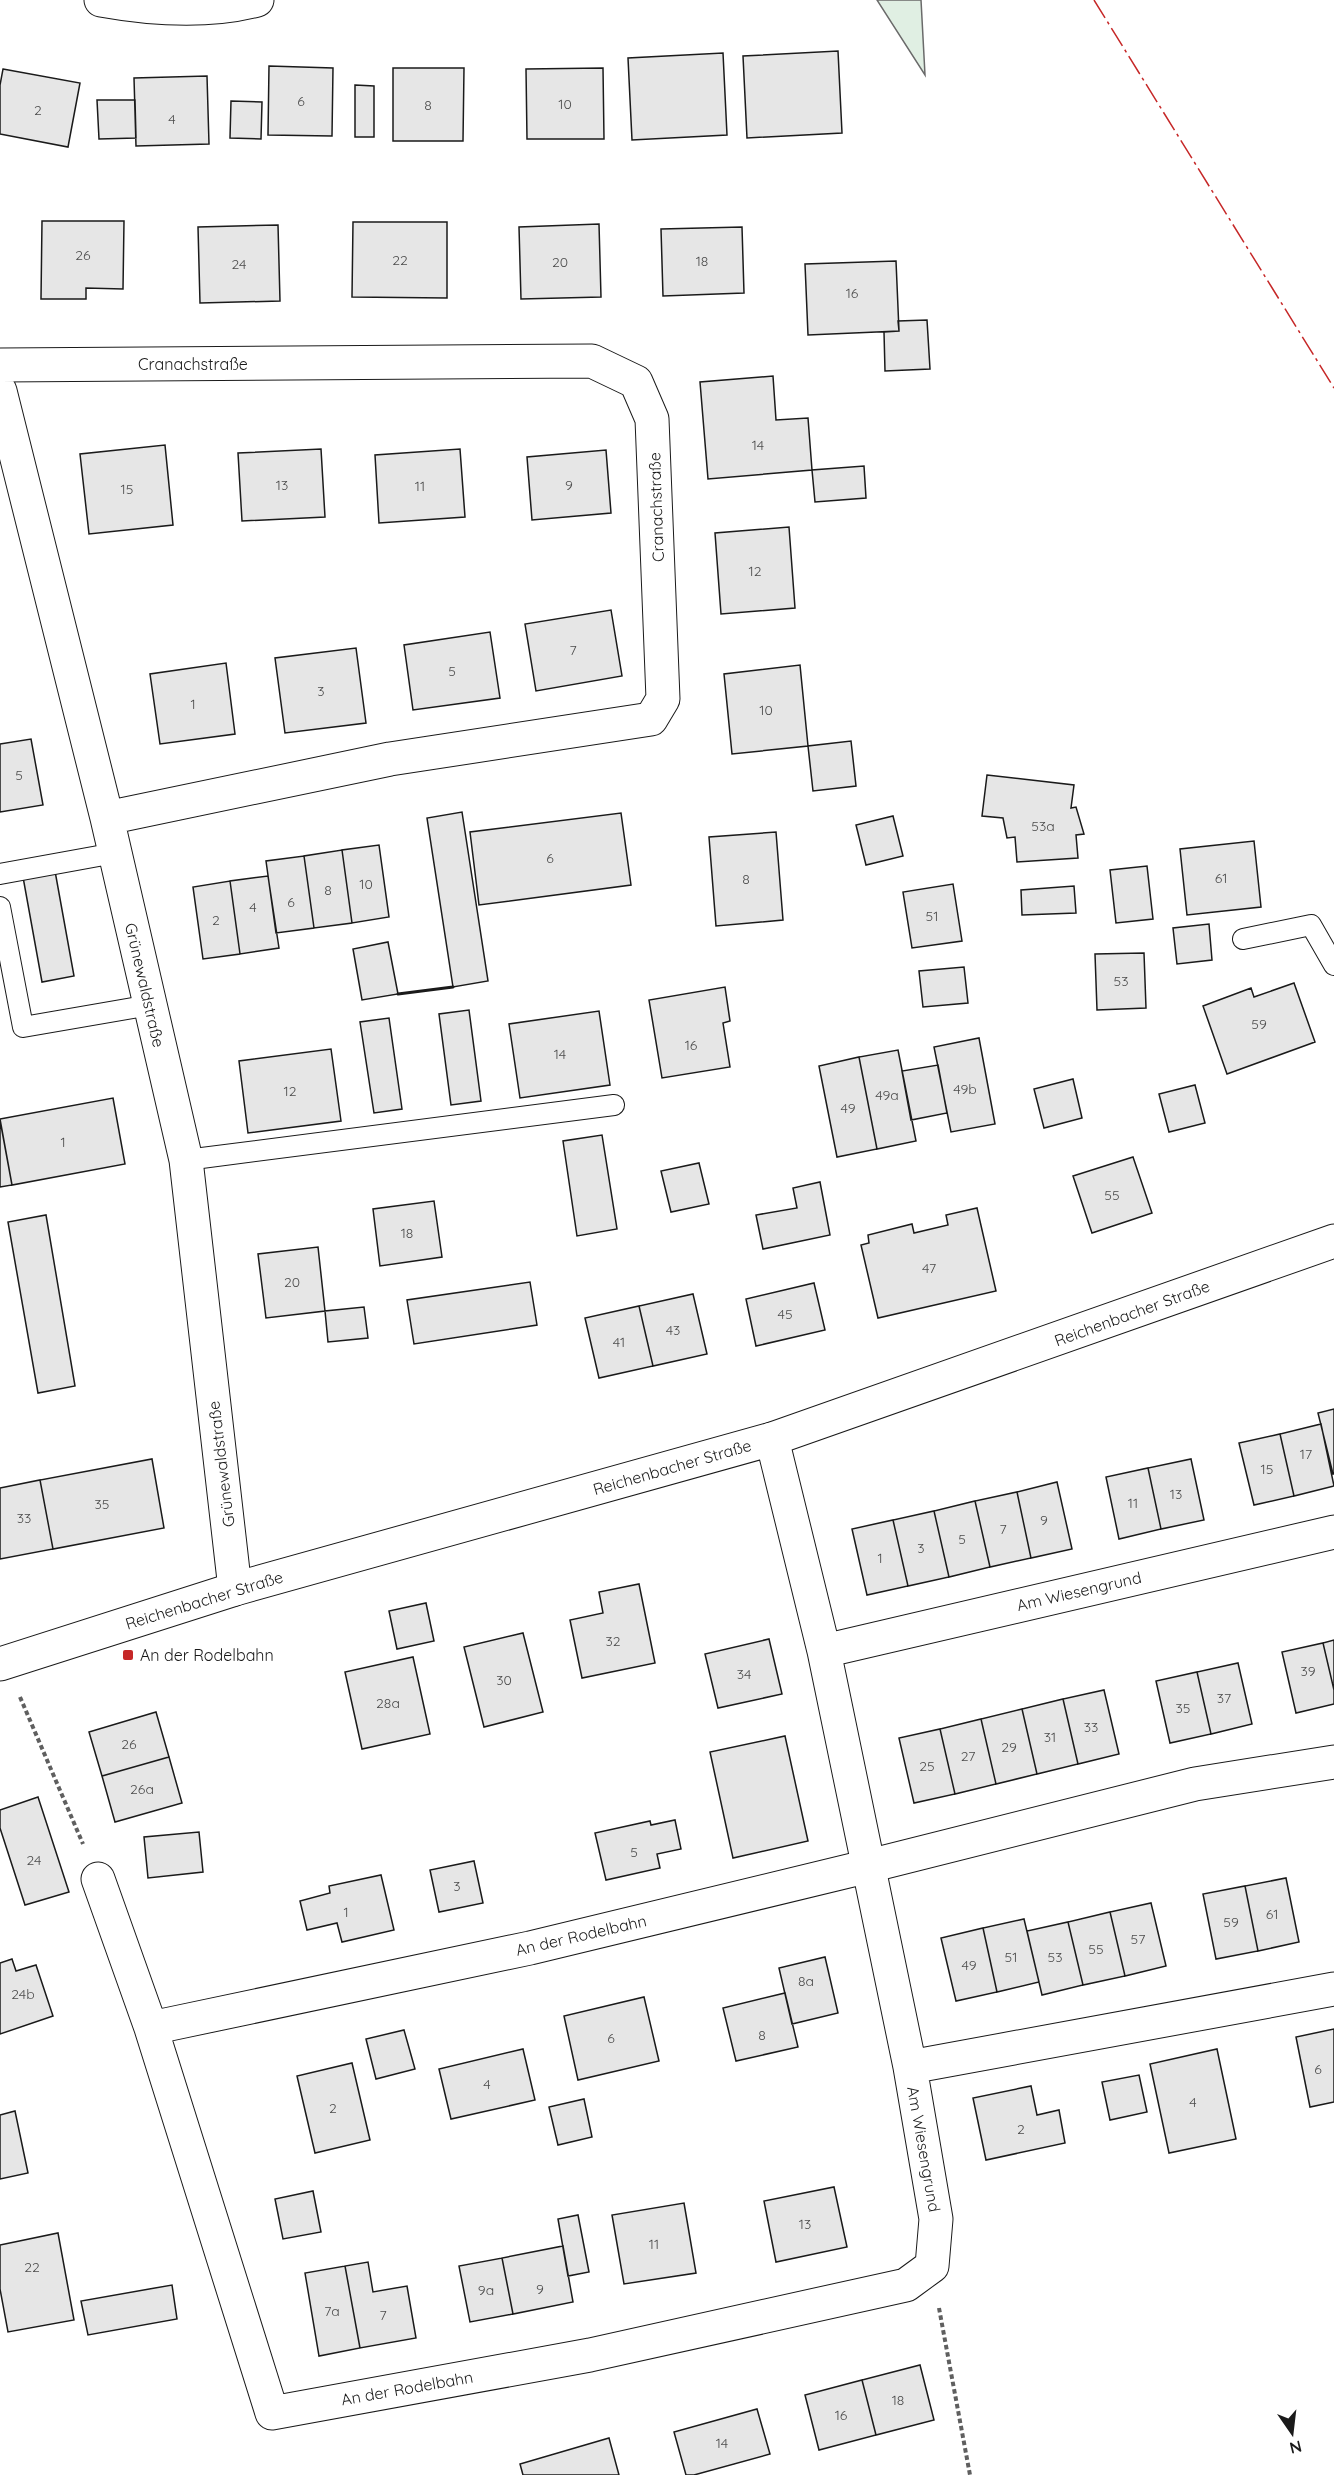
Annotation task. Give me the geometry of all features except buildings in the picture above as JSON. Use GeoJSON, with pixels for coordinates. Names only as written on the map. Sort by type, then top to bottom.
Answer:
{"type":"FeatureCollection","features":[{"type":"Feature","properties":{"kind":"street"},"geometry":{"type":"LineString","coordinates":[[101,0],[132,6],[194,8],[257,0]]}},
{"type":"Feature","properties":{"kind":"street","name":"Cranachstraße"},"geometry":{"type":"LineString","coordinates":[[0,365],[592,361],[636,382],[652,419],[663,699],[651,719],[390,759],[107,819]]}},
{"type":"Feature","properties":{"kind":"street","name":"Grünewaldstraße"},"geometry":{"type":"LineString","coordinates":[[0,391],[107,819],[186,1160],[235,1589]]}},
{"type":"Feature","properties":{"kind":"street","name":"Reichenbacher Straße"},"geometry":{"type":"LineString","coordinates":[[3,1663],[235,1589],[772,1439],[1334,1241]]}},
{"type":"Feature","properties":{"kind":"street","name":"Am Wiesengrund"},"geometry":{"type":"LineString","coordinates":[[772,1439],[824,1651],[910,2067],[936,2218],[932,2266]]}},
{"type":"Feature","properties":{"kind":"street","name":"Am Wiesengrund"},"geometry":{"type":"LineString","coordinates":[[824,1651],[1334,1532]]}},
{"type":"Feature","properties":{"kind":"street"},"geometry":{"type":"LineString","coordinates":[[868,1866],[1195,1784],[1334,1762]]}},
{"type":"Feature","properties":{"kind":"street","name":"An der Rodelbahn"},"geometry":{"type":"LineString","coordinates":[[151,2028],[530,1948],[868,1866]]}},
{"type":"Feature","properties":{"kind":"street","name":"An der Rodelbahn"},"geometry":{"type":"LineString","coordinates":[[98,1879],[151,2028],[272,2413],[590,2355],[853,2298],[906,2285],[932,2266]]}},
{"type":"Feature","properties":{"kind":"street","name":"Am Wiesengrund"},"geometry":{"type":"LineString","coordinates":[[910,2067],[1334,1989]]}},
{"type":"Feature","properties":{"kind":"lane"},"geometry":{"type":"LineString","coordinates":[[0,874],[115,853]]}},
{"type":"Feature","properties":{"kind":"lane"},"geometry":{"type":"LineString","coordinates":[[0,907],[23,1027],[150,1005]]}},
{"type":"Feature","properties":{"kind":"lane"},"geometry":{"type":"LineString","coordinates":[[1243,939],[1311,925],[1334,965]]}},
{"type":"Feature","properties":{"kind":"lane"},"geometry":{"type":"LineString","coordinates":[[186,1160],[615,1105]]}},
{"type":"Feature","properties":{"kind":"path"},"geometry":{"type":"LineString","coordinates":[[3,1663],[98,1879]]}},
{"type":"Feature","properties":{"kind":"path"},"geometry":{"type":"LineString","coordinates":[[932,2266],[970,2475]]}},
{"type":"Feature","properties":{"kind":"green space"},"geometry":{"type":"Polygon","coordinates":[[[877,0],[921,0],[925,75],[877,0]]]}},
{"type":"Feature","properties":{"kind":"wall"},"geometry":{"type":"LineString","coordinates":[[398,994],[453,987]]}},
{"type":"Feature","properties":{"kind":"power"},"geometry":{"type":"LineString","coordinates":[[1094,0],[1334,388]]}},
{"type":"Feature","properties":{"kind":"place","name":"An der Rodelbahn"},"geometry":{"type":"Point","coordinates":[128,1655]}}]}
